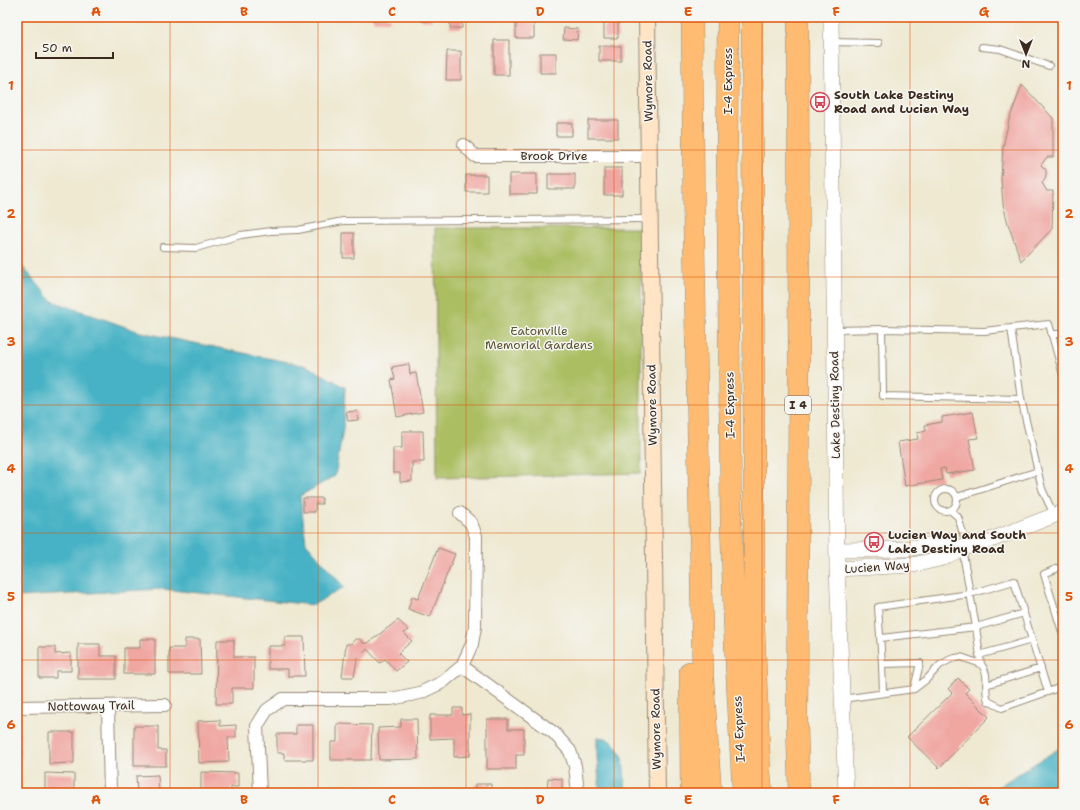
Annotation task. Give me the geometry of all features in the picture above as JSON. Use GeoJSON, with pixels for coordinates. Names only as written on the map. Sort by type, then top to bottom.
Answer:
{"type":"FeatureCollection","features":[{"type":"Feature","properties":{"kind":"highway"},"geometry":{"type":"LineString","coordinates":[[692,17],[694,251],[700,584],[703,679],[711,793]]}},
{"type":"Feature","properties":{"kind":"highway"},"geometry":{"type":"LineString","coordinates":[[721,17],[723,58],[728,78]]}},
{"type":"Feature","properties":{"kind":"highway","name":"I-4 Express"},"geometry":{"type":"LineString","coordinates":[[728,17],[727,156],[731,522],[735,652],[743,793]]}},
{"type":"Feature","properties":{"kind":"highway","name":"I-4 Express"},"geometry":{"type":"LineString","coordinates":[[752,17],[754,628],[762,793]]}},
{"type":"Feature","properties":{"kind":"highway"},"geometry":{"type":"LineString","coordinates":[[752,48],[755,17]]}},
{"type":"Feature","properties":{"kind":"highway","name":"I 4"},"geometry":{"type":"LineString","coordinates":[[798,17],[799,378],[797,723],[799,793]]}},
{"type":"Feature","properties":{"kind":"highway"},"geometry":{"type":"LineString","coordinates":[[690,793],[691,625],[700,584]]}},
{"type":"Feature","properties":{"kind":"main road","name":"Wymore Road"},"geometry":{"type":"LineString","coordinates":[[646,17],[657,793]]}},
{"type":"Feature","properties":{"kind":"street","name":"Lake Destiny Road"},"geometry":{"type":"LineString","coordinates":[[831,17],[837,569],[846,793]]}},
{"type":"Feature","properties":{"kind":"street","name":"Brook Drive"},"geometry":{"type":"LineString","coordinates":[[464,145],[475,156],[649,156]]}},
{"type":"Feature","properties":{"kind":"street"},"geometry":{"type":"LineString","coordinates":[[260,793],[257,726],[267,710],[283,699],[391,699],[420,693],[443,682],[462,666],[472,644],[475,627],[476,536],[471,523],[460,513]]}},
{"type":"Feature","properties":{"kind":"street","name":"Lucien Way"},"geometry":{"type":"LineString","coordinates":[[837,569],[913,564],[943,558],[964,548],[988,541],[1058,513]]}},
{"type":"Feature","properties":{"kind":"street","name":"Lucien Way"},"geometry":{"type":"LineString","coordinates":[[837,550],[906,549],[940,543],[964,548]]}},
{"type":"Feature","properties":{"kind":"street"},"geometry":{"type":"LineString","coordinates":[[462,666],[554,733],[570,751],[575,766],[578,793]]}},
{"type":"Feature","properties":{"kind":"street","name":"Nottoway Trail"},"geometry":{"type":"LineString","coordinates":[[17,707],[165,705]]}},
{"type":"Feature","properties":{"kind":"street"},"geometry":{"type":"LineString","coordinates":[[108,706],[110,793]]}},
{"type":"Feature","properties":{"kind":"lane"},"geometry":{"type":"LineString","coordinates":[[831,42],[879,43]]}},
{"type":"Feature","properties":{"kind":"lane"},"geometry":{"type":"LineString","coordinates":[[982,47],[1000,49],[1049,66]]}},
{"type":"Feature","properties":{"kind":"lane"},"geometry":{"type":"LineString","coordinates":[[163,248],[196,248],[241,235],[270,231],[298,230],[343,221],[650,219]]}},
{"type":"Feature","properties":{"kind":"lane"},"geometry":{"type":"LineString","coordinates":[[834,330],[882,329],[984,331],[1049,324],[1063,375]]}},
{"type":"Feature","properties":{"kind":"lane"},"geometry":{"type":"LineString","coordinates":[[1012,328],[1021,399],[1042,489],[1058,513]]}},
{"type":"Feature","properties":{"kind":"lane"},"geometry":{"type":"LineString","coordinates":[[882,329],[884,396],[1021,399]]}},
{"type":"Feature","properties":{"kind":"lane"},"geometry":{"type":"LineString","coordinates":[[1051,334],[1063,334]]}},
{"type":"Feature","properties":{"kind":"lane"},"geometry":{"type":"LineString","coordinates":[[957,497],[1038,470]]}},
{"type":"Feature","properties":{"kind":"lane"},"geometry":{"type":"LineString","coordinates":[[947,488],[954,492],[957,497],[956,505],[950,510],[947,511],[939,509],[935,504],[935,496],[939,490],[947,488]]}},
{"type":"Feature","properties":{"kind":"lane"},"geometry":{"type":"LineString","coordinates":[[950,510],[958,517],[964,548],[979,655],[981,664],[985,669],[987,676],[986,694],[988,700],[1002,708],[1056,689],[1063,684]]}},
{"type":"Feature","properties":{"kind":"lane"},"geometry":{"type":"LineString","coordinates":[[1063,566],[1044,574],[1063,635]]}},
{"type":"Feature","properties":{"kind":"lane"},"geometry":{"type":"LineString","coordinates":[[883,693],[878,607],[970,594],[1014,581],[1048,692]]}},
{"type":"Feature","properties":{"kind":"lane"},"geometry":{"type":"LineString","coordinates":[[881,638],[976,627],[1024,613]]}},
{"type":"Feature","properties":{"kind":"lane"},"geometry":{"type":"LineString","coordinates":[[979,655],[1032,640]]}},
{"type":"Feature","properties":{"kind":"lane"},"geometry":{"type":"LineString","coordinates":[[842,699],[914,689],[926,680],[940,665],[951,659],[961,657],[981,664]]}},
{"type":"Feature","properties":{"kind":"lane"},"geometry":{"type":"LineString","coordinates":[[882,664],[920,663],[914,689]]}},
{"type":"Feature","properties":{"kind":"lane"},"geometry":{"type":"LineString","coordinates":[[986,685],[1040,668]]}},
{"type":"Feature","properties":{"kind":"green space","name":"Eatonville Memorial Gardens"},"geometry":{"type":"Polygon","coordinates":[[[435,228],[641,228],[641,473],[437,478],[435,228]]]}},
{"type":"Feature","properties":{"kind":"water"},"geometry":{"type":"Polygon","coordinates":[[[17,260],[52,301],[140,332],[307,366],[345,387],[343,429],[335,476],[300,496],[306,543],[344,587],[313,605],[162,589],[17,597],[17,260]]]}},
{"type":"Feature","properties":{"kind":"water"},"geometry":{"type":"Polygon","coordinates":[[[597,737],[606,738],[614,744],[623,757],[626,793],[600,793],[597,737]]]}},
{"type":"Feature","properties":{"kind":"water"},"geometry":{"type":"Polygon","coordinates":[[[1063,746],[1063,793],[988,793],[1063,746]]]}},
{"type":"Feature","properties":{"kind":"building"},"geometry":{"type":"Polygon","coordinates":[[[373,17],[390,17],[390,21],[373,21],[373,17]]]}},
{"type":"Feature","properties":{"kind":"building"},"geometry":{"type":"Polygon","coordinates":[[[421,17],[432,17],[432,21],[421,21],[421,17]]]}},
{"type":"Feature","properties":{"kind":"building"},"geometry":{"type":"Polygon","coordinates":[[[450,17],[462,17],[462,28],[450,28],[450,17]]]}},
{"type":"Feature","properties":{"kind":"building"},"geometry":{"type":"Polygon","coordinates":[[[516,17],[525,17],[525,23],[534,23],[534,38],[516,38],[516,17]]]}},
{"type":"Feature","properties":{"kind":"building"},"geometry":{"type":"Polygon","coordinates":[[[604,21],[618,21],[618,38],[604,38],[604,21]]]}},
{"type":"Feature","properties":{"kind":"building"},"geometry":{"type":"Polygon","coordinates":[[[564,28],[578,29],[577,40],[563,39],[564,28]]]}},
{"type":"Feature","properties":{"kind":"building"},"geometry":{"type":"Polygon","coordinates":[[[494,40],[509,40],[509,75],[494,75],[494,40]]]}},
{"type":"Feature","properties":{"kind":"building"},"geometry":{"type":"Polygon","coordinates":[[[599,46],[621,46],[621,61],[599,61],[599,46]]]}},
{"type":"Feature","properties":{"kind":"building"},"geometry":{"type":"Polygon","coordinates":[[[447,51],[461,51],[461,80],[446,80],[447,51]]]}},
{"type":"Feature","properties":{"kind":"building"},"geometry":{"type":"Polygon","coordinates":[[[540,53],[556,53],[556,73],[540,73],[540,53]]]}},
{"type":"Feature","properties":{"kind":"building"},"geometry":{"type":"Polygon","coordinates":[[[1022,85],[1053,118],[1053,157],[1047,157],[1041,165],[1046,170],[1045,179],[1042,183],[1047,191],[1053,191],[1052,229],[1021,261],[1008,224],[1003,204],[1001,178],[1003,147],[1009,120],[1022,85]]]}},
{"type":"Feature","properties":{"kind":"building"},"geometry":{"type":"Polygon","coordinates":[[[588,120],[618,120],[618,138],[588,138],[588,120]]]}},
{"type":"Feature","properties":{"kind":"building"},"geometry":{"type":"Polygon","coordinates":[[[556,123],[572,123],[572,136],[556,136],[556,123]]]}},
{"type":"Feature","properties":{"kind":"building"},"geometry":{"type":"Polygon","coordinates":[[[604,168],[622,168],[622,195],[604,195],[604,168]]]}},
{"type":"Feature","properties":{"kind":"building"},"geometry":{"type":"Polygon","coordinates":[[[509,174],[537,174],[537,194],[509,194],[509,174]]]}},
{"type":"Feature","properties":{"kind":"building"},"geometry":{"type":"Polygon","coordinates":[[[548,174],[575,174],[575,189],[548,189],[548,174]]]}},
{"type":"Feature","properties":{"kind":"building"},"geometry":{"type":"Polygon","coordinates":[[[466,175],[487,175],[487,192],[466,192],[466,175]]]}},
{"type":"Feature","properties":{"kind":"building"},"geometry":{"type":"Polygon","coordinates":[[[343,233],[354,233],[354,258],[343,258],[343,233]]]}},
{"type":"Feature","properties":{"kind":"building"},"geometry":{"type":"Polygon","coordinates":[[[409,364],[410,374],[416,373],[423,412],[397,417],[391,380],[395,379],[392,367],[409,364]]]}},
{"type":"Feature","properties":{"kind":"building"},"geometry":{"type":"Polygon","coordinates":[[[357,411],[358,420],[348,421],[346,412],[357,411]]]}},
{"type":"Feature","properties":{"kind":"building"},"geometry":{"type":"Polygon","coordinates":[[[973,412],[978,438],[969,439],[975,470],[946,474],[945,468],[940,469],[942,480],[905,486],[898,442],[918,439],[917,433],[926,431],[925,425],[942,422],[942,417],[973,412]]]}},
{"type":"Feature","properties":{"kind":"building"},"geometry":{"type":"Polygon","coordinates":[[[402,431],[423,431],[424,462],[412,462],[412,481],[400,482],[400,473],[393,473],[393,448],[402,448],[402,431]]]}},
{"type":"Feature","properties":{"kind":"building"},"geometry":{"type":"Polygon","coordinates":[[[303,498],[322,498],[322,504],[315,504],[315,512],[303,512],[303,498]]]}},
{"type":"Feature","properties":{"kind":"building"},"geometry":{"type":"Polygon","coordinates":[[[438,548],[455,554],[430,617],[408,609],[412,597],[418,599],[438,548]]]}},
{"type":"Feature","properties":{"kind":"building"},"geometry":{"type":"Polygon","coordinates":[[[398,620],[409,630],[404,633],[412,641],[398,653],[407,662],[396,671],[385,659],[380,663],[367,649],[357,659],[354,677],[342,677],[346,644],[351,644],[355,639],[360,639],[363,643],[368,643],[398,620]]]}},
{"type":"Feature","properties":{"kind":"building"},"geometry":{"type":"Polygon","coordinates":[[[285,637],[304,637],[305,676],[288,676],[288,669],[268,669],[268,646],[285,646],[285,637]]]}},
{"type":"Feature","properties":{"kind":"building"},"geometry":{"type":"Polygon","coordinates":[[[140,639],[155,639],[155,674],[124,674],[124,648],[140,648],[140,639]]]}},
{"type":"Feature","properties":{"kind":"building"},"geometry":{"type":"Polygon","coordinates":[[[185,639],[200,639],[201,674],[169,674],[169,648],[185,648],[185,639]]]}},
{"type":"Feature","properties":{"kind":"building"},"geometry":{"type":"Polygon","coordinates":[[[217,640],[234,640],[234,657],[254,657],[254,688],[232,688],[232,704],[216,704],[217,640]]]}},
{"type":"Feature","properties":{"kind":"building"},"geometry":{"type":"Polygon","coordinates":[[[78,644],[100,644],[100,656],[116,656],[116,679],[78,679],[78,644]]]}},
{"type":"Feature","properties":{"kind":"building"},"geometry":{"type":"Polygon","coordinates":[[[17,647],[21,647],[21,681],[17,681],[17,647]]]}},
{"type":"Feature","properties":{"kind":"building"},"geometry":{"type":"Polygon","coordinates":[[[39,647],[55,647],[55,654],[71,653],[71,671],[56,671],[56,678],[39,678],[39,647]]]}},
{"type":"Feature","properties":{"kind":"building"},"geometry":{"type":"Polygon","coordinates":[[[958,678],[969,689],[965,693],[989,717],[939,768],[907,737],[952,693],[948,689],[958,678]]]}},
{"type":"Feature","properties":{"kind":"building"},"geometry":{"type":"Polygon","coordinates":[[[453,708],[462,708],[462,715],[470,714],[470,756],[454,757],[454,738],[430,739],[430,715],[453,715],[453,708]]]}},
{"type":"Feature","properties":{"kind":"building"},"geometry":{"type":"Polygon","coordinates":[[[401,719],[417,719],[418,759],[379,760],[378,728],[401,727],[401,719]]]}},
{"type":"Feature","properties":{"kind":"building"},"geometry":{"type":"Polygon","coordinates":[[[487,719],[508,719],[508,729],[524,729],[524,755],[516,755],[516,769],[487,769],[487,719]]]}},
{"type":"Feature","properties":{"kind":"building"},"geometry":{"type":"Polygon","coordinates":[[[220,720],[220,726],[236,725],[236,737],[228,737],[229,762],[199,763],[198,721],[220,720]]]}},
{"type":"Feature","properties":{"kind":"building"},"geometry":{"type":"Polygon","coordinates":[[[337,724],[372,725],[371,760],[331,760],[331,742],[337,742],[337,724]]]}},
{"type":"Feature","properties":{"kind":"building"},"geometry":{"type":"Polygon","coordinates":[[[296,725],[313,725],[313,760],[284,760],[284,753],[277,753],[277,734],[296,734],[296,725]]]}},
{"type":"Feature","properties":{"kind":"building"},"geometry":{"type":"Polygon","coordinates":[[[134,726],[158,726],[158,750],[166,750],[166,766],[134,766],[134,726]]]}},
{"type":"Feature","properties":{"kind":"building"},"geometry":{"type":"Polygon","coordinates":[[[49,732],[74,732],[74,763],[49,764],[49,732]]]}},
{"type":"Feature","properties":{"kind":"building"},"geometry":{"type":"Polygon","coordinates":[[[17,733],[20,733],[20,757],[17,757],[17,733]]]}},
{"type":"Feature","properties":{"kind":"building"},"geometry":{"type":"Polygon","coordinates":[[[201,772],[238,773],[238,787],[231,787],[231,793],[201,793],[201,772]]]}},
{"type":"Feature","properties":{"kind":"building"},"geometry":{"type":"Polygon","coordinates":[[[45,773],[74,774],[74,793],[57,793],[57,790],[45,790],[45,773]]]}},
{"type":"Feature","properties":{"kind":"building"},"geometry":{"type":"Polygon","coordinates":[[[158,775],[159,793],[137,793],[136,776],[158,775]]]}},
{"type":"Feature","properties":{"kind":"building"},"geometry":{"type":"Polygon","coordinates":[[[548,778],[562,779],[562,793],[547,793],[548,778]]]}},
{"type":"Feature","properties":{"kind":"building"},"geometry":{"type":"Polygon","coordinates":[[[475,784],[491,784],[491,793],[475,793],[475,784]]]}},
{"type":"Feature","properties":{"kind":"building"},"geometry":{"type":"Polygon","coordinates":[[[380,790],[418,790],[418,793],[380,793],[380,790]]]}},
{"type":"Feature","properties":{"kind":"place","name":"South Lake Destiny Road and Lucien Way"},"geometry":{"type":"Point","coordinates":[820,102]}},
{"type":"Feature","properties":{"kind":"place","name":"Lucien Way and South Lake Destiny Road"},"geometry":{"type":"Point","coordinates":[874,542]}}]}
